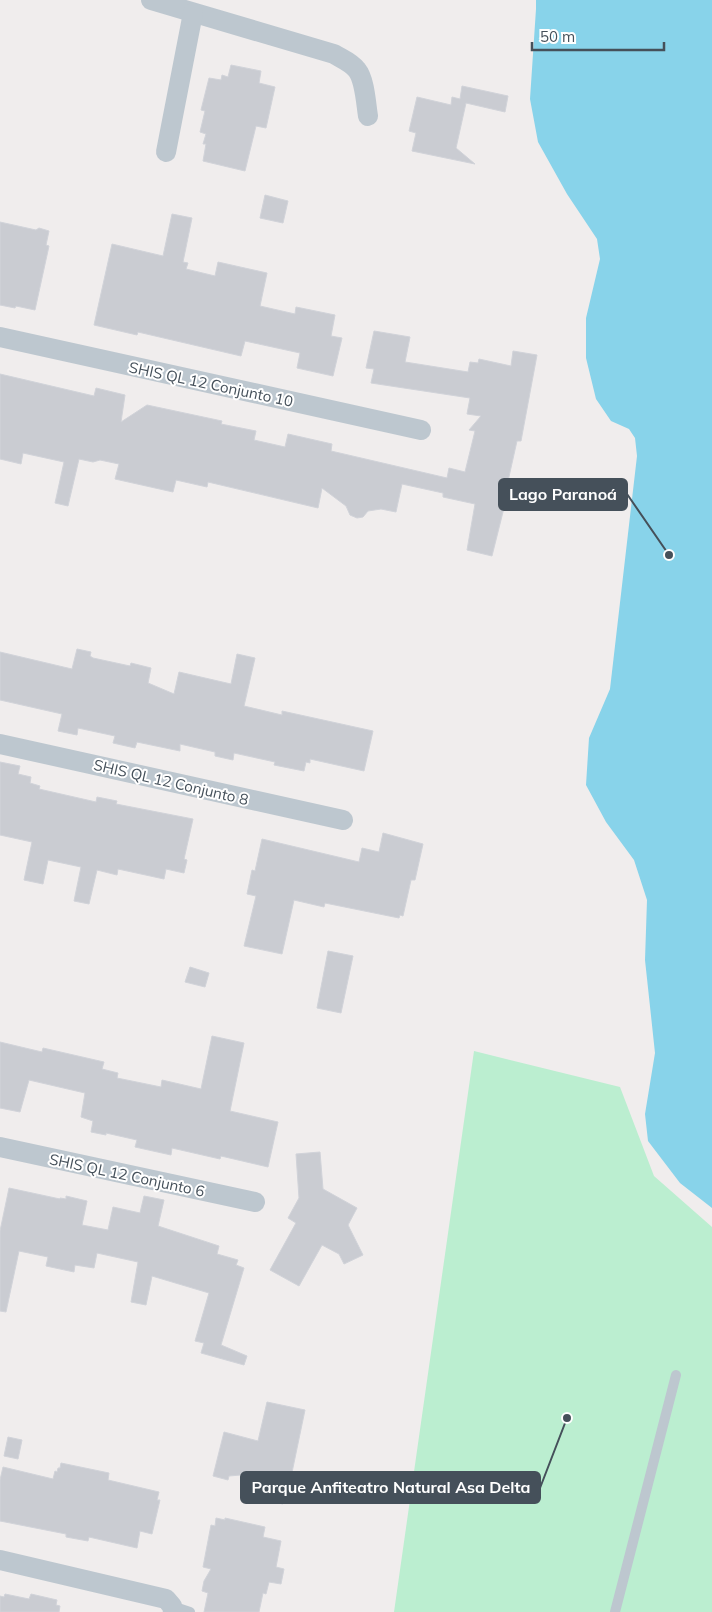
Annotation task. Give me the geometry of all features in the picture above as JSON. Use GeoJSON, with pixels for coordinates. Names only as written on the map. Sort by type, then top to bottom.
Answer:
{"type":"FeatureCollection","features":[{"type":"Feature","properties":{"kind":"street"},"geometry":{"type":"LineString","coordinates":[[151,0],[334,54],[348,62],[358,71],[364,89],[368,116]]}},
{"type":"Feature","properties":{"kind":"street"},"geometry":{"type":"LineString","coordinates":[[166,152],[193,13]]}},
{"type":"Feature","properties":{"kind":"street","name":"SHIS QL 12 Conjunto 10"},"geometry":{"type":"LineString","coordinates":[[0,337],[422,430]]}},
{"type":"Feature","properties":{"kind":"street","name":"SHIS QL 12 Conjunto 8"},"geometry":{"type":"LineString","coordinates":[[0,744],[343,820]]}},
{"type":"Feature","properties":{"kind":"street","name":"SHIS QL 12 Conjunto 6"},"geometry":{"type":"LineString","coordinates":[[0,1147],[255,1202]]}},
{"type":"Feature","properties":{"kind":"street"},"geometry":{"type":"LineString","coordinates":[[0,1560],[166,1599],[178,1610]]}},
{"type":"Feature","properties":{"kind":"lane"},"geometry":{"type":"LineString","coordinates":[[615,1612],[676,1375]]}},
{"type":"Feature","properties":{"kind":"green space"},"geometry":{"type":"Polygon","coordinates":[[[474,1051],[620,1087],[654,1176],[712,1227],[712,1612],[394,1612],[474,1051]]]}},
{"type":"Feature","properties":{"kind":"water"},"geometry":{"type":"Polygon","coordinates":[[[536,0],[712,0],[712,1208],[680,1183],[648,1141],[645,1114],[655,1053],[645,960],[647,900],[634,860],[606,822],[586,785],[589,738],[610,689],[637,456],[635,438],[629,429],[611,421],[596,399],[586,358],[586,318],[600,259],[597,239],[567,194],[538,142],[530,99],[536,0]]]}},
{"type":"Feature","properties":{"kind":"building"},"geometry":{"type":"Polygon","coordinates":[[[231,65],[261,71],[259,83],[275,87],[266,128],[256,126],[245,171],[203,161],[206,144],[203,144],[206,134],[200,132],[205,111],[201,110],[209,78],[221,80],[222,75],[228,77],[231,65]]]}},
{"type":"Feature","properties":{"kind":"building"},"geometry":{"type":"Polygon","coordinates":[[[462,86],[508,96],[505,112],[466,103],[456,148],[475,164],[412,151],[416,133],[409,131],[417,97],[451,105],[452,97],[460,99],[462,86]]]}},
{"type":"Feature","properties":{"kind":"building"},"geometry":{"type":"Polygon","coordinates":[[[265,195],[288,201],[283,223],[260,218],[265,195]]]}},
{"type":"Feature","properties":{"kind":"building"},"geometry":{"type":"Polygon","coordinates":[[[172,214],[192,218],[183,262],[188,263],[186,269],[215,276],[218,262],[267,273],[260,306],[295,314],[296,307],[335,315],[331,336],[342,338],[333,376],[297,368],[300,353],[245,341],[241,356],[138,332],[137,335],[94,325],[112,244],[163,256],[172,214]]]}},
{"type":"Feature","properties":{"kind":"building"},"geometry":{"type":"Polygon","coordinates":[[[0,222],[49,231],[46,245],[49,246],[35,310],[0,305],[0,222]]]}},
{"type":"Feature","properties":{"kind":"building"},"geometry":{"type":"Polygon","coordinates":[[[374,331],[410,337],[405,362],[468,372],[470,362],[478,363],[479,359],[511,366],[513,351],[537,355],[521,441],[517,441],[502,508],[504,508],[492,556],[467,550],[475,504],[443,497],[443,493],[402,484],[396,512],[381,509],[368,511],[363,517],[357,518],[350,515],[346,506],[322,488],[318,508],[208,482],[207,487],[176,480],[173,492],[115,479],[119,464],[100,460],[93,462],[79,459],[68,506],[55,503],[64,462],[23,453],[21,464],[0,459],[0,374],[94,396],[96,388],[125,395],[121,422],[147,405],[222,421],[221,424],[256,431],[254,440],[285,447],[288,434],[332,444],[331,451],[447,478],[449,468],[465,472],[475,431],[469,430],[481,416],[467,414],[470,398],[371,383],[374,369],[366,368],[374,331]]]}},
{"type":"Feature","properties":{"kind":"building"},"geometry":{"type":"Polygon","coordinates":[[[77,649],[91,652],[90,656],[93,658],[130,666],[131,663],[151,668],[148,683],[174,694],[179,672],[231,684],[237,654],[255,658],[244,706],[282,715],[282,711],[373,731],[364,771],[310,759],[310,763],[306,762],[304,771],[274,765],[275,762],[234,753],[233,760],[215,756],[215,752],[180,744],[180,751],[137,742],[135,748],[113,743],[115,736],[78,728],[77,735],[58,731],[62,714],[0,700],[0,652],[72,669],[77,649]]]}},
{"type":"Feature","properties":{"kind":"building"},"geometry":{"type":"Polygon","coordinates":[[[0,762],[20,766],[18,774],[31,777],[30,783],[40,786],[39,789],[96,802],[97,797],[117,801],[116,804],[193,819],[184,859],[187,860],[184,873],[166,869],[164,879],[118,869],[117,875],[97,870],[89,904],[74,901],[81,867],[48,860],[43,884],[24,880],[32,842],[0,835],[0,762]]]}},
{"type":"Feature","properties":{"kind":"building"},"geometry":{"type":"Polygon","coordinates":[[[383,833],[423,844],[415,880],[411,880],[403,916],[400,915],[399,918],[325,903],[324,907],[294,900],[282,954],[244,946],[256,896],[247,894],[252,870],[255,871],[262,839],[359,862],[362,848],[379,852],[383,833]]]}},
{"type":"Feature","properties":{"kind":"building"},"geometry":{"type":"Polygon","coordinates":[[[328,951],[353,956],[341,1013],[317,1008],[328,951]]]}},
{"type":"Feature","properties":{"kind":"building"},"geometry":{"type":"Polygon","coordinates":[[[190,967],[209,973],[205,987],[185,982],[190,967]]]}},
{"type":"Feature","properties":{"kind":"building"},"geometry":{"type":"Polygon","coordinates":[[[212,1036],[244,1043],[230,1111],[278,1122],[268,1167],[221,1156],[220,1159],[172,1148],[171,1155],[135,1147],[137,1140],[106,1133],[106,1135],[91,1132],[93,1121],[81,1117],[85,1093],[29,1080],[20,1112],[0,1108],[0,1042],[42,1052],[43,1048],[104,1062],[102,1069],[118,1073],[117,1078],[161,1087],[162,1080],[201,1089],[212,1036]]]}},
{"type":"Feature","properties":{"kind":"building"},"geometry":{"type":"Polygon","coordinates":[[[320,1152],[323,1189],[357,1208],[348,1225],[363,1255],[344,1264],[339,1254],[322,1245],[299,1286],[270,1270],[296,1223],[288,1218],[299,1198],[296,1154],[320,1152]]]}},
{"type":"Feature","properties":{"kind":"building"},"geometry":{"type":"Polygon","coordinates":[[[9,1188],[60,1199],[66,1199],[66,1196],[87,1201],[82,1225],[108,1230],[113,1207],[140,1213],[144,1196],[164,1200],[158,1226],[219,1246],[217,1254],[238,1260],[236,1265],[244,1268],[221,1345],[247,1356],[244,1365],[201,1353],[204,1343],[195,1341],[209,1293],[152,1276],[146,1305],[131,1302],[138,1262],[97,1253],[94,1268],[75,1265],[74,1272],[46,1266],[48,1257],[19,1251],[6,1312],[0,1311],[0,1231],[9,1188]]]}},
{"type":"Feature","properties":{"kind":"building"},"geometry":{"type":"Polygon","coordinates":[[[267,1402],[305,1410],[290,1482],[288,1481],[283,1504],[263,1500],[268,1478],[252,1474],[229,1476],[228,1480],[213,1476],[224,1432],[258,1441],[267,1402]]]}},
{"type":"Feature","properties":{"kind":"building"},"geometry":{"type":"Polygon","coordinates":[[[8,1437],[22,1440],[18,1459],[4,1456],[8,1437]]]}},
{"type":"Feature","properties":{"kind":"building"},"geometry":{"type":"Polygon","coordinates":[[[61,1463],[109,1473],[108,1480],[159,1492],[157,1500],[160,1500],[152,1534],[140,1531],[137,1548],[89,1537],[88,1541],[66,1537],[66,1534],[0,1521],[0,1480],[3,1467],[53,1479],[55,1471],[57,1472],[58,1468],[60,1468],[61,1463]]]}},
{"type":"Feature","properties":{"kind":"building"},"geometry":{"type":"Polygon","coordinates":[[[216,1518],[225,1520],[225,1518],[265,1527],[263,1537],[281,1541],[276,1567],[284,1569],[281,1584],[269,1582],[266,1594],[263,1593],[259,1612],[204,1612],[208,1593],[202,1591],[204,1581],[211,1569],[203,1567],[211,1525],[215,1526],[216,1518]]]}},
{"type":"Feature","properties":{"kind":"building"},"geometry":{"type":"Polygon","coordinates":[[[5,1594],[29,1599],[31,1594],[57,1600],[56,1605],[60,1606],[59,1612],[0,1612],[0,1596],[4,1597],[5,1594]]]}},
{"type":"Feature","properties":{"kind":"place","name":"Lago Paranoá"},"geometry":{"type":"Point","coordinates":[669,555]}},
{"type":"Feature","properties":{"kind":"place","name":"Parque Anfiteatro Natural Asa Delta"},"geometry":{"type":"Point","coordinates":[567,1418]}}]}
